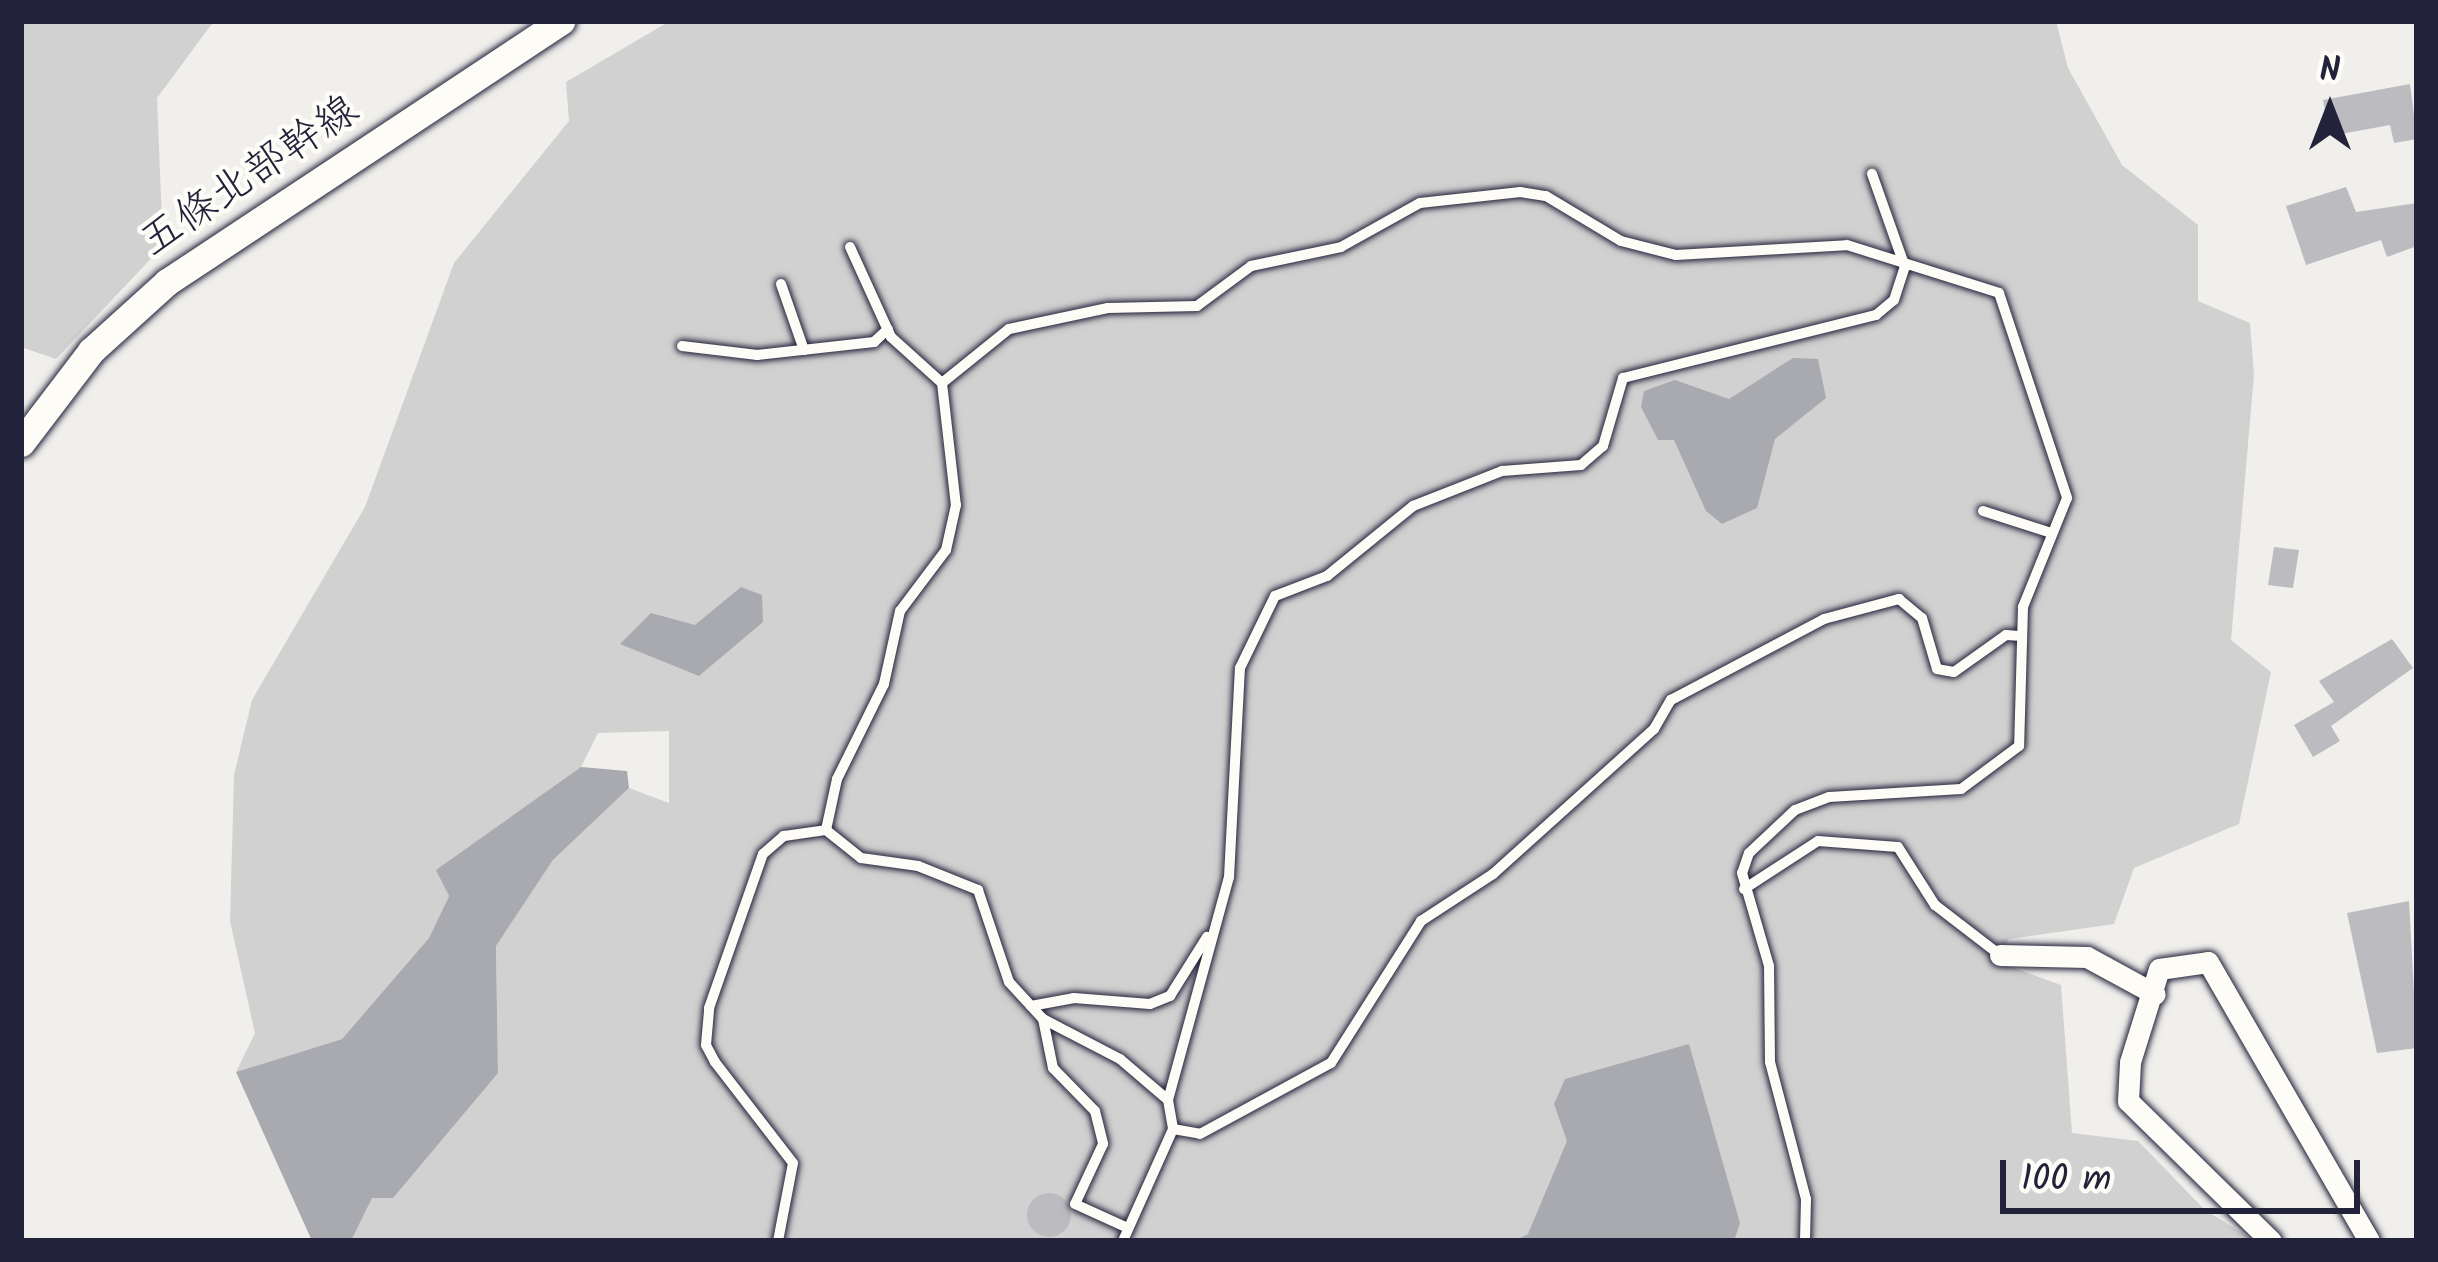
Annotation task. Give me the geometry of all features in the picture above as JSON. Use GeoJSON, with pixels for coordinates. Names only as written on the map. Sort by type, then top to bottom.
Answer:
{"type":"FeatureCollection","features":[{"type":"Feature","properties":{"kind":"street","name":"五條北部幹線"},"geometry":{"type":"LineString","coordinates":[[21,443],[91,351],[167,282],[562,21]]}},
{"type":"Feature","properties":{"kind":"street"},"geometry":{"type":"LineString","coordinates":[[2000,955],[2087,957],[2156,994]]}},
{"type":"Feature","properties":{"kind":"street"},"geometry":{"type":"LineString","coordinates":[[2271,1241],[2128,1101],[2130,1062],[2156,994],[2159,969],[2208,962],[2369,1241]]}},
{"type":"Feature","properties":{"kind":"lane"},"geometry":{"type":"LineString","coordinates":[[1031,1006],[1074,998],[1150,1004],[1169,996],[1207,937],[1229,877],[1240,668],[1275,596],[1327,576],[1413,506],[1502,471],[1581,465],[1603,446],[1623,378],[1876,315],[1894,300],[1905,267],[1872,174]]}},
{"type":"Feature","properties":{"kind":"lane"},"geometry":{"type":"LineString","coordinates":[[942,382],[1009,329],[1108,308],[1197,306],[1251,266],[1341,247],[1420,203],[1520,192],[1546,196],[1621,241],[1676,255],[1805,241],[1905,267],[1965,275],[1999,293],[2065,469],[2067,498],[2051,533],[2022,636],[2022,728],[2005,763],[1960,789],[1829,797],[1795,810],[1749,853],[1744,889],[1769,966],[1770,1062],[1806,1199],[1804,1241]]}},
{"type":"Feature","properties":{"kind":"lane"},"geometry":{"type":"LineString","coordinates":[[826,830],[838,779],[884,684],[900,611],[946,550],[956,505],[942,382],[888,329],[850,247]]}},
{"type":"Feature","properties":{"kind":"lane"},"geometry":{"type":"LineString","coordinates":[[782,284],[804,350]]}},
{"type":"Feature","properties":{"kind":"lane"},"geometry":{"type":"LineString","coordinates":[[682,346],[804,350],[874,342],[888,329]]}},
{"type":"Feature","properties":{"kind":"lane"},"geometry":{"type":"LineString","coordinates":[[1983,511],[2051,533]]}},
{"type":"Feature","properties":{"kind":"lane"},"geometry":{"type":"LineString","coordinates":[[1172,1129],[1200,1134],[1331,1063],[1421,921],[1493,874],[1654,729],[1671,700],[1824,619],[1899,599],[1922,618],[1937,669],[1954,672],[2006,635],[2022,636]]}},
{"type":"Feature","properties":{"kind":"lane"},"geometry":{"type":"LineString","coordinates":[[778,1241],[794,1163],[706,1045],[709,1008],[763,854],[784,836],[826,830],[861,858],[918,866],[978,890],[1010,982],[1031,1006],[1043,1019],[1120,1059],[1168,1100]]}},
{"type":"Feature","properties":{"kind":"lane"},"geometry":{"type":"LineString","coordinates":[[1744,889],[1818,841],[1898,847],[1935,904],[2000,955]]}},
{"type":"Feature","properties":{"kind":"lane"},"geometry":{"type":"LineString","coordinates":[[1123,1241],[1172,1129],[1168,1100],[1209,961],[1207,937]]}},
{"type":"Feature","properties":{"kind":"lane"},"geometry":{"type":"LineString","coordinates":[[1043,1019],[1053,1068],[1095,1111],[1102,1144],[1075,1204],[1128,1228]]}},
{"type":"Feature","properties":{"kind":"shaded area"},"geometry":{"type":"Polygon","coordinates":[[[21,21],[214,21],[157,98],[163,246],[56,359],[21,347],[21,21]]]}},
{"type":"Feature","properties":{"kind":"shaded area"},"geometry":{"type":"Polygon","coordinates":[[[670,21],[2056,21],[2068,68],[2122,165],[2198,225],[2198,301],[2250,323],[2254,375],[2231,640],[2271,672],[2239,824],[2134,868],[2114,924],[2009,939],[1997,962],[2061,985],[2072,1133],[2138,1141],[2205,1210],[2255,1241],[351,1241],[372,1197],[498,1073],[496,946],[553,860],[629,788],[669,803],[669,731],[598,733],[581,767],[437,870],[449,896],[429,938],[342,1039],[236,1072],[255,1033],[230,921],[234,775],[252,700],[365,507],[454,263],[569,121],[566,82],[670,21]]]}},
{"type":"Feature","properties":{"kind":"shaded area"},"geometry":{"type":"Polygon","coordinates":[[[1793,358],[1818,359],[1826,398],[1775,439],[1757,508],[1722,524],[1706,511],[1674,440],[1658,440],[1641,407],[1644,391],[1675,380],[1729,399],[1793,358]]]}},
{"type":"Feature","properties":{"kind":"shaded area"},"geometry":{"type":"Polygon","coordinates":[[[741,587],[762,595],[763,622],[699,676],[620,644],[651,613],[695,625],[741,587]]]}},
{"type":"Feature","properties":{"kind":"shaded area"},"geometry":{"type":"Polygon","coordinates":[[[581,767],[627,771],[629,788],[553,860],[496,946],[498,1073],[393,1198],[372,1198],[351,1241],[312,1241],[236,1072],[342,1039],[429,938],[449,896],[436,870],[581,767]]]}},
{"type":"Feature","properties":{"kind":"shaded area"},"geometry":{"type":"Polygon","coordinates":[[[1689,1044],[1740,1223],[1734,1241],[1515,1241],[1528,1234],[1567,1141],[1554,1104],[1565,1079],[1689,1044]]]}},
{"type":"Feature","properties":{"kind":"building"},"geometry":{"type":"Polygon","coordinates":[[[2410,84],[2417,139],[2394,143],[2390,125],[2330,136],[2323,100],[2410,84]]]}},
{"type":"Feature","properties":{"kind":"building"},"geometry":{"type":"Polygon","coordinates":[[[2346,187],[2356,212],[2417,203],[2417,246],[2387,257],[2381,240],[2306,265],[2286,206],[2346,187]]]}},
{"type":"Feature","properties":{"kind":"building"},"geometry":{"type":"Polygon","coordinates":[[[2274,547],[2299,550],[2293,588],[2268,585],[2274,547]]]}},
{"type":"Feature","properties":{"kind":"building"},"geometry":{"type":"Polygon","coordinates":[[[2392,639],[2413,668],[2331,726],[2340,741],[2313,757],[2294,725],[2334,702],[2319,681],[2392,639]]]}},
{"type":"Feature","properties":{"kind":"building"},"geometry":{"type":"Polygon","coordinates":[[[2409,901],[2417,1048],[2377,1053],[2347,913],[2409,901]]]}},
{"type":"Feature","properties":{"kind":"building"},"geometry":{"type":"Polygon","coordinates":[[[1049,1193],[1065,1199],[1071,1215],[1065,1231],[1049,1237],[1033,1231],[1027,1215],[1033,1199],[1049,1193]]]}}]}
